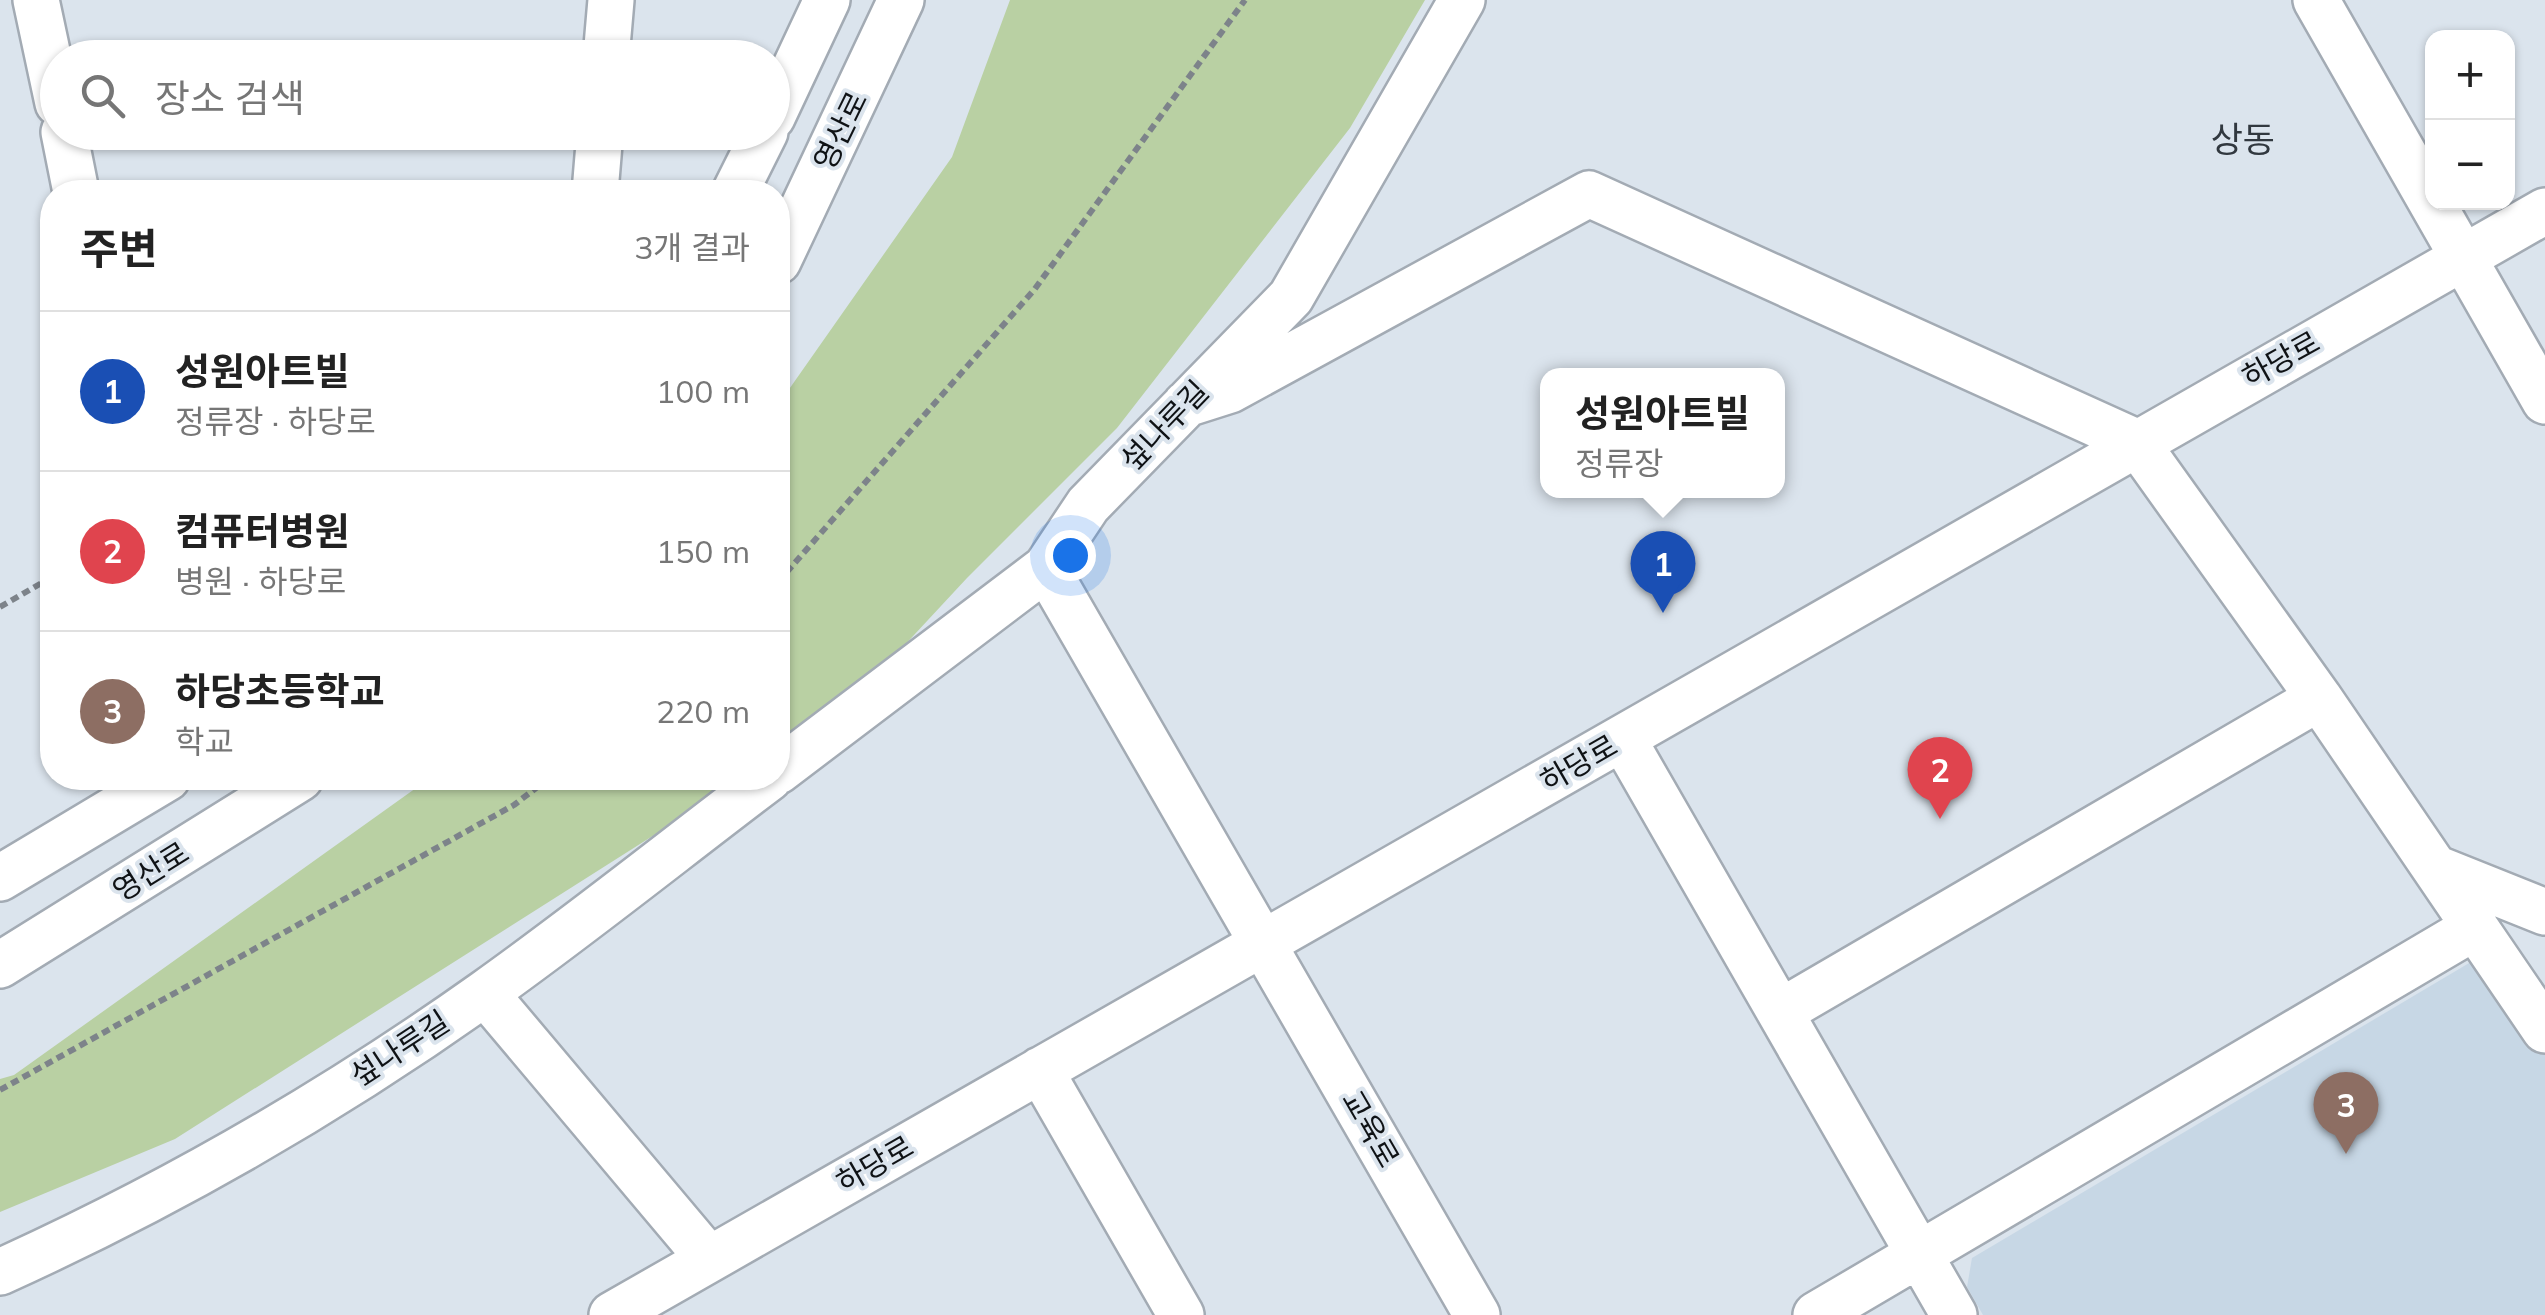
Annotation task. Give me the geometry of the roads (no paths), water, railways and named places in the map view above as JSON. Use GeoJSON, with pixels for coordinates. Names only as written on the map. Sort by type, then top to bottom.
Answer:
{"type":"FeatureCollection","features":[{"type":"Feature","properties":{"kind":"street"},"geometry":{"type":"LineString","coordinates":[[36,0],[45,40]]}},
{"type":"Feature","properties":{"kind":"street"},"geometry":{"type":"LineString","coordinates":[[608,40],[612,0]]}},
{"type":"Feature","properties":{"kind":"street"},"geometry":{"type":"LineString","coordinates":[[790,79],[827,0]]}},
{"type":"Feature","properties":{"kind":"street","name":"영산로"},"geometry":{"type":"LineString","coordinates":[[790,235],[901,0]]}},
{"type":"Feature","properties":{"kind":"street","name":"섶나루길"},"geometry":{"type":"LineString","coordinates":[[790,762],[1046,568],[1088,505],[1291,296],[1462,0]]}},
{"type":"Feature","properties":{"kind":"street"},"geometry":{"type":"LineString","coordinates":[[2316,0],[2545,401]]}},
{"type":"Feature","properties":{"kind":"street"},"geometry":{"type":"LineString","coordinates":[[68,150],[74,180]]}},
{"type":"Feature","properties":{"kind":"street"},"geometry":{"type":"LineString","coordinates":[[596,180],[598,150]]}},
{"type":"Feature","properties":{"kind":"street"},"geometry":{"type":"LineString","coordinates":[[741,180],[756,150]]}},
{"type":"Feature","properties":{"kind":"street"},"geometry":{"type":"LineString","coordinates":[[1186,404],[1230,390],[1589,194],[2136,442],[2319,698],[2545,1030]]}},
{"type":"Feature","properties":{"kind":"street","name":"하당로"},"geometry":{"type":"LineString","coordinates":[[612,1315],[2545,211]]}},
{"type":"Feature","properties":{"kind":"street","name":"교육로"},"geometry":{"type":"LineString","coordinates":[[1046,568],[1478,1315]]}},
{"type":"Feature","properties":{"kind":"street"},"geometry":{"type":"LineString","coordinates":[[1780,1012],[2319,698]]}},
{"type":"Feature","properties":{"kind":"street"},"geometry":{"type":"LineString","coordinates":[[1623,739],[1954,1315]]}},
{"type":"Feature","properties":{"kind":"street"},"geometry":{"type":"LineString","coordinates":[[0,878],[148,790]]}},
{"type":"Feature","properties":{"kind":"street","name":"영산로"},"geometry":{"type":"LineString","coordinates":[[0,965],[281,790]]}},
{"type":"Feature","properties":{"kind":"street","name":"섶나루길"},"geometry":{"type":"LineString","coordinates":[[0,1272],[181,1185],[314,1106],[485,993],[753,790]]}},
{"type":"Feature","properties":{"kind":"street"},"geometry":{"type":"LineString","coordinates":[[2435,868],[2545,912]]}},
{"type":"Feature","properties":{"kind":"street"},"geometry":{"type":"LineString","coordinates":[[1816,1315],[2475,927]]}},
{"type":"Feature","properties":{"kind":"street"},"geometry":{"type":"LineString","coordinates":[[485,993],[709,1259]]}},
{"type":"Feature","properties":{"kind":"street"},"geometry":{"type":"LineString","coordinates":[[1040,1070],[1181,1315]]}},
{"type":"Feature","properties":{"kind":"place","name":"성원아트빌"},"geometry":{"type":"Point","coordinates":[1663,613]}},
{"type":"Feature","properties":{"kind":"place","name":"컴퓨터병원"},"geometry":{"type":"Point","coordinates":[1940,819]}},
{"type":"Feature","properties":{"kind":"place","name":"하당초등학교"},"geometry":{"type":"Point","coordinates":[2346,1154]}},
{"type":"Feature","properties":{"kind":"district","name":"상동"},"geometry":{"type":"Point","coordinates":[2243,140]}}]}
